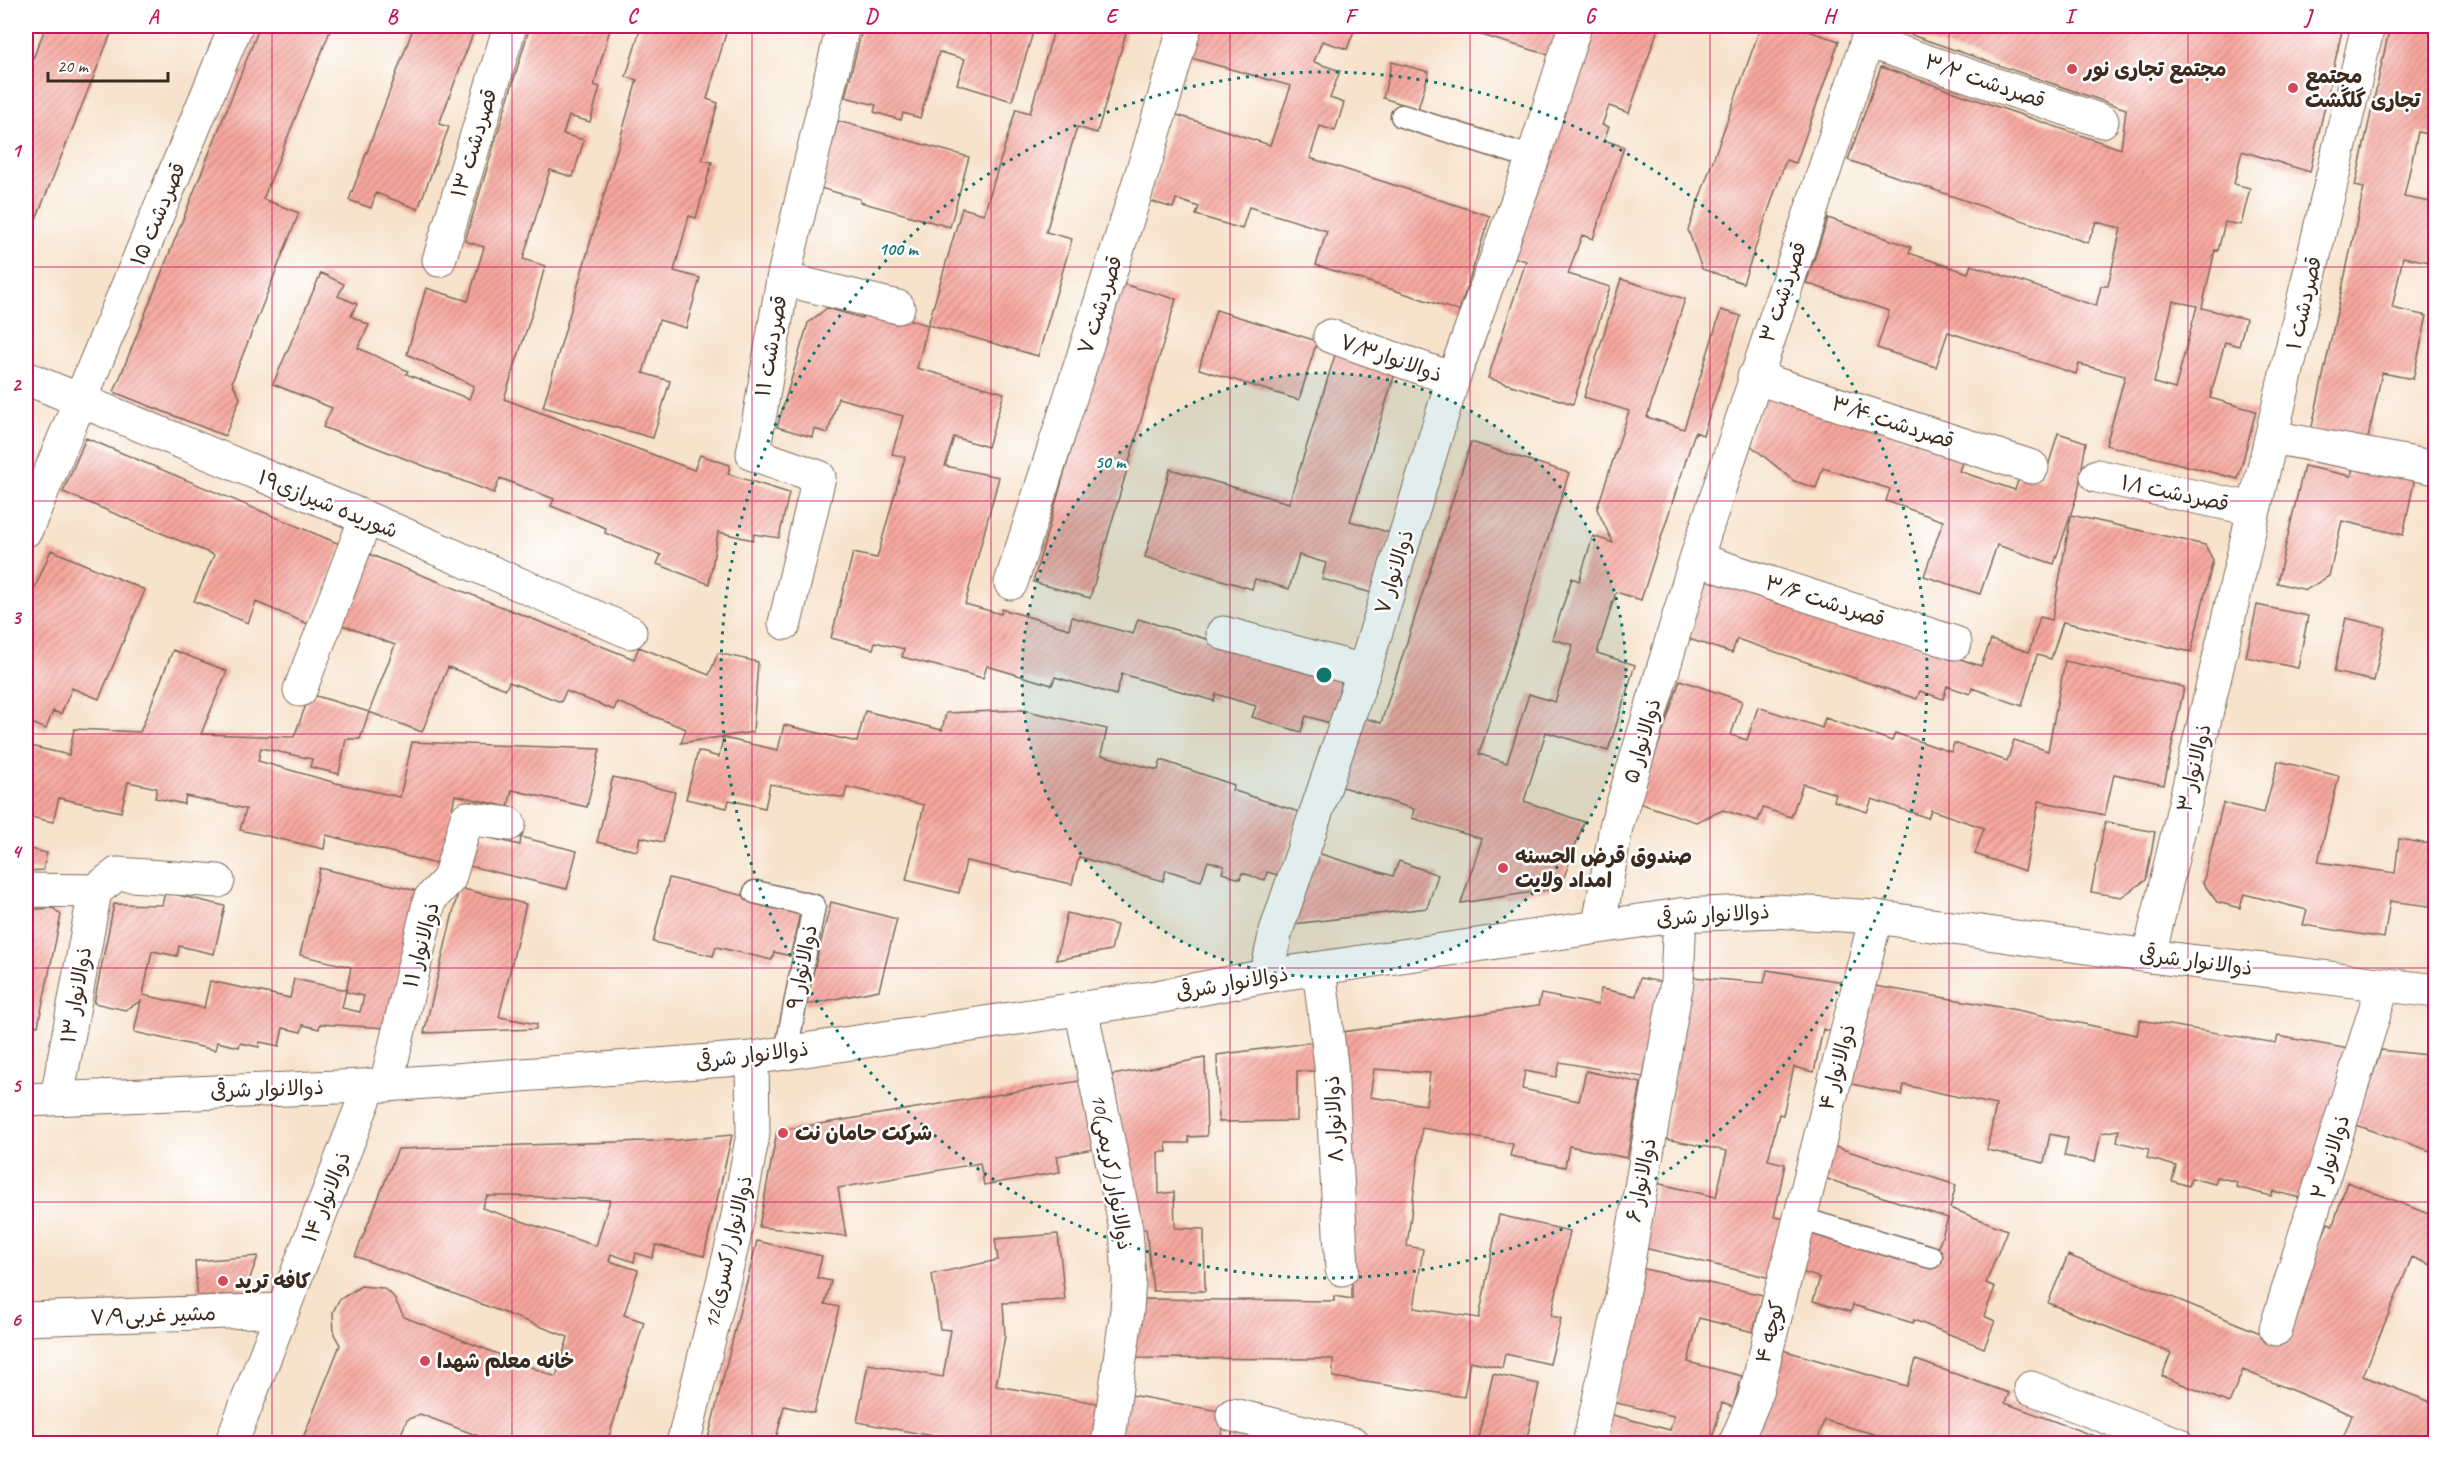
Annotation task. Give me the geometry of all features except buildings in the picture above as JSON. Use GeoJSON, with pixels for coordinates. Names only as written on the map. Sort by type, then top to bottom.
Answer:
{"type":"FeatureCollection","features":[{"type":"Feature","properties":{"kind":"street","name":"قصردشت ۱۵"},"geometry":{"type":"LineString","coordinates":[[26,530],[236,26]]}},
{"type":"Feature","properties":{"kind":"street","name":"قصردشت ۱۳"},"geometry":{"type":"LineString","coordinates":[[439,260],[510,26]]}},
{"type":"Feature","properties":{"kind":"street","name":"قصردشت ۱۱"},"geometry":{"type":"LineString","coordinates":[[785,623],[819,477],[753,454],[783,279],[843,26]]}},
{"type":"Feature","properties":{"kind":"street","name":"قصردشت ۷"},"geometry":{"type":"LineString","coordinates":[[1011,583],[1148,154],[1185,26]]}},
{"type":"Feature","properties":{"kind":"street","name":"ذوالانوار ۷"},"geometry":{"type":"LineString","coordinates":[[1266,976],[1276,931],[1364,671],[1453,379],[1530,164],[1575,26]]}},
{"type":"Feature","properties":{"kind":"street","name":"قصردشت ۱"},"geometry":{"type":"LineString","coordinates":[[2238,580],[2368,26]]}},
{"type":"Feature","properties":{"kind":"street","name":"قصردشت ۳/۲"},"geometry":{"type":"LineString","coordinates":[[1870,33],[2102,121]]}},
{"type":"Feature","properties":{"kind":"street","name":"قصردشت ۳"},"geometry":{"type":"LineString","coordinates":[[1695,559],[1870,33]]}},
{"type":"Feature","properties":{"kind":"street"},"geometry":{"type":"LineString","coordinates":[[783,279],[898,307]]}},
{"type":"Feature","properties":{"kind":"street","name":"ذوالانوار۷/۳"},"geometry":{"type":"LineString","coordinates":[[1330,336],[1453,379]]}},
{"type":"Feature","properties":{"kind":"street","name":"قصردشت ۳/۴"},"geometry":{"type":"LineString","coordinates":[[1754,377],[2032,467]]}},
{"type":"Feature","properties":{"kind":"street","name":"شوریده شیرازی۱۹"},"geometry":{"type":"LineString","coordinates":[[26,378],[366,518],[630,632]]}},
{"type":"Feature","properties":{"kind":"street"},"geometry":{"type":"LineString","coordinates":[[2272,437],[2436,468]]}},
{"type":"Feature","properties":{"kind":"street","name":"قصردشت ۱/۱"},"geometry":{"type":"LineString","coordinates":[[2097,476],[2253,510]]}},
{"type":"Feature","properties":{"kind":"street"},"geometry":{"type":"LineString","coordinates":[[300,690],[366,518]]}},
{"type":"Feature","properties":{"kind":"street","name":"قصردشت ۳/۶"},"geometry":{"type":"LineString","coordinates":[[1695,559],[1955,643]]}},
{"type":"Feature","properties":{"kind":"street","name":"ذوالانوار ۵"},"geometry":{"type":"LineString","coordinates":[[1599,926],[1616,827],[1695,559]]}},
{"type":"Feature","properties":{"kind":"street","name":"ذوالانوار ۳"},"geometry":{"type":"LineString","coordinates":[[2149,956],[2238,580]]}},
{"type":"Feature","properties":{"kind":"street"},"geometry":{"type":"LineString","coordinates":[[1223,633],[1364,671]]}},
{"type":"Feature","properties":{"kind":"street","name":"ذوالانوار ۱۱"},"geometry":{"type":"LineString","coordinates":[[378,1085],[430,899],[449,879],[466,818],[508,824]]}},
{"type":"Feature","properties":{"kind":"street"},"geometry":{"type":"LineString","coordinates":[[26,890],[95,891],[117,874],[218,881]]}},
{"type":"Feature","properties":{"kind":"street","name":"ذوالانوار ۱۳"},"geometry":{"type":"LineString","coordinates":[[41,1099],[95,891]]}},
{"type":"Feature","properties":{"kind":"street","name":"ذوالانوار شرقی"},"geometry":{"type":"LineString","coordinates":[[41,1099],[378,1085],[752,1058],[1081,1008],[1266,976],[1680,915],[1775,911],[1876,917],[2149,956],[2436,991]]}},
{"type":"Feature","properties":{"kind":"street","name":"ذوالانوار ۶"},"geometry":{"type":"LineString","coordinates":[[1589,1443],[1620,1307],[1677,982],[1680,915]]}},
{"type":"Feature","properties":{"kind":"street","name":"ذوالانوار ۴"},"geometry":{"type":"LineString","coordinates":[[1798,1218],[1876,917]]}},
{"type":"Feature","properties":{"kind":"street","name":"ذوالانوار ۸"},"geometry":{"type":"LineString","coordinates":[[1319,969],[1331,1065],[1342,1269]]}},
{"type":"Feature","properties":{"kind":"street","name":"ذوالانوار ۲"},"geometry":{"type":"LineString","coordinates":[[2276,1329],[2383,985]]}},
{"type":"Feature","properties":{"kind":"street","name":"10ذوالانوار (کریمی)"},"geometry":{"type":"LineString","coordinates":[[1081,1008],[1126,1229],[1129,1280],[1127,1310],[1108,1443]]}},
{"type":"Feature","properties":{"kind":"street","name":"12ذوالانوار (کسری)"},"geometry":{"type":"LineString","coordinates":[[683,1443],[733,1242],[753,1134],[752,1058]]}},
{"type":"Feature","properties":{"kind":"street","name":"ذوالانوار ۱۴"},"geometry":{"type":"LineString","coordinates":[[231,1443],[281,1310],[378,1085]]}},
{"type":"Feature","properties":{"kind":"street","name":"کوچه ۴"},"geometry":{"type":"LineString","coordinates":[[1735,1443],[1754,1400],[1798,1218]]}},
{"type":"Feature","properties":{"kind":"street","name":"۷/۹مشیر غربی"},"geometry":{"type":"LineString","coordinates":[[26,1319],[281,1310]]}},
{"type":"Feature","properties":{"kind":"street"},"geometry":{"type":"LineString","coordinates":[[2031,1388],[2141,1437],[2177,1443]]}},
{"type":"Feature","properties":{"kind":"street"},"geometry":{"type":"LineString","coordinates":[[1233,1415],[1354,1443]]}},
{"type":"Feature","properties":{"kind":"lane"},"geometry":{"type":"LineString","coordinates":[[1402,116],[1530,164]]}},
{"type":"Feature","properties":{"kind":"lane","name":"ذوالانوار ۹"},"geometry":{"type":"LineString","coordinates":[[755,892],[814,906],[786,1052]]}},
{"type":"Feature","properties":{"kind":"lane"},"geometry":{"type":"LineString","coordinates":[[1798,1218],[1931,1257]]}},
{"type":"Feature","properties":{"kind":"place","name":"مجتمع تجاری نور"},"geometry":{"type":"Point","coordinates":[2072,69]}},
{"type":"Feature","properties":{"kind":"place","name":"مجتمع تجاری گلگشت"},"geometry":{"type":"Point","coordinates":[2293,88]}},
{"type":"Feature","properties":{"kind":"place","name":"صندوق قرض الحسنه امداد ولایت"},"geometry":{"type":"Point","coordinates":[1503,868]}},
{"type":"Feature","properties":{"kind":"place","name":"شرکت حامان نت"},"geometry":{"type":"Point","coordinates":[783,1133]}},
{"type":"Feature","properties":{"kind":"place","name":"کافه ترید"},"geometry":{"type":"Point","coordinates":[223,1281]}},
{"type":"Feature","properties":{"kind":"place","name":"خانه معلم شهدا"},"geometry":{"type":"Point","coordinates":[425,1361]}}]}
